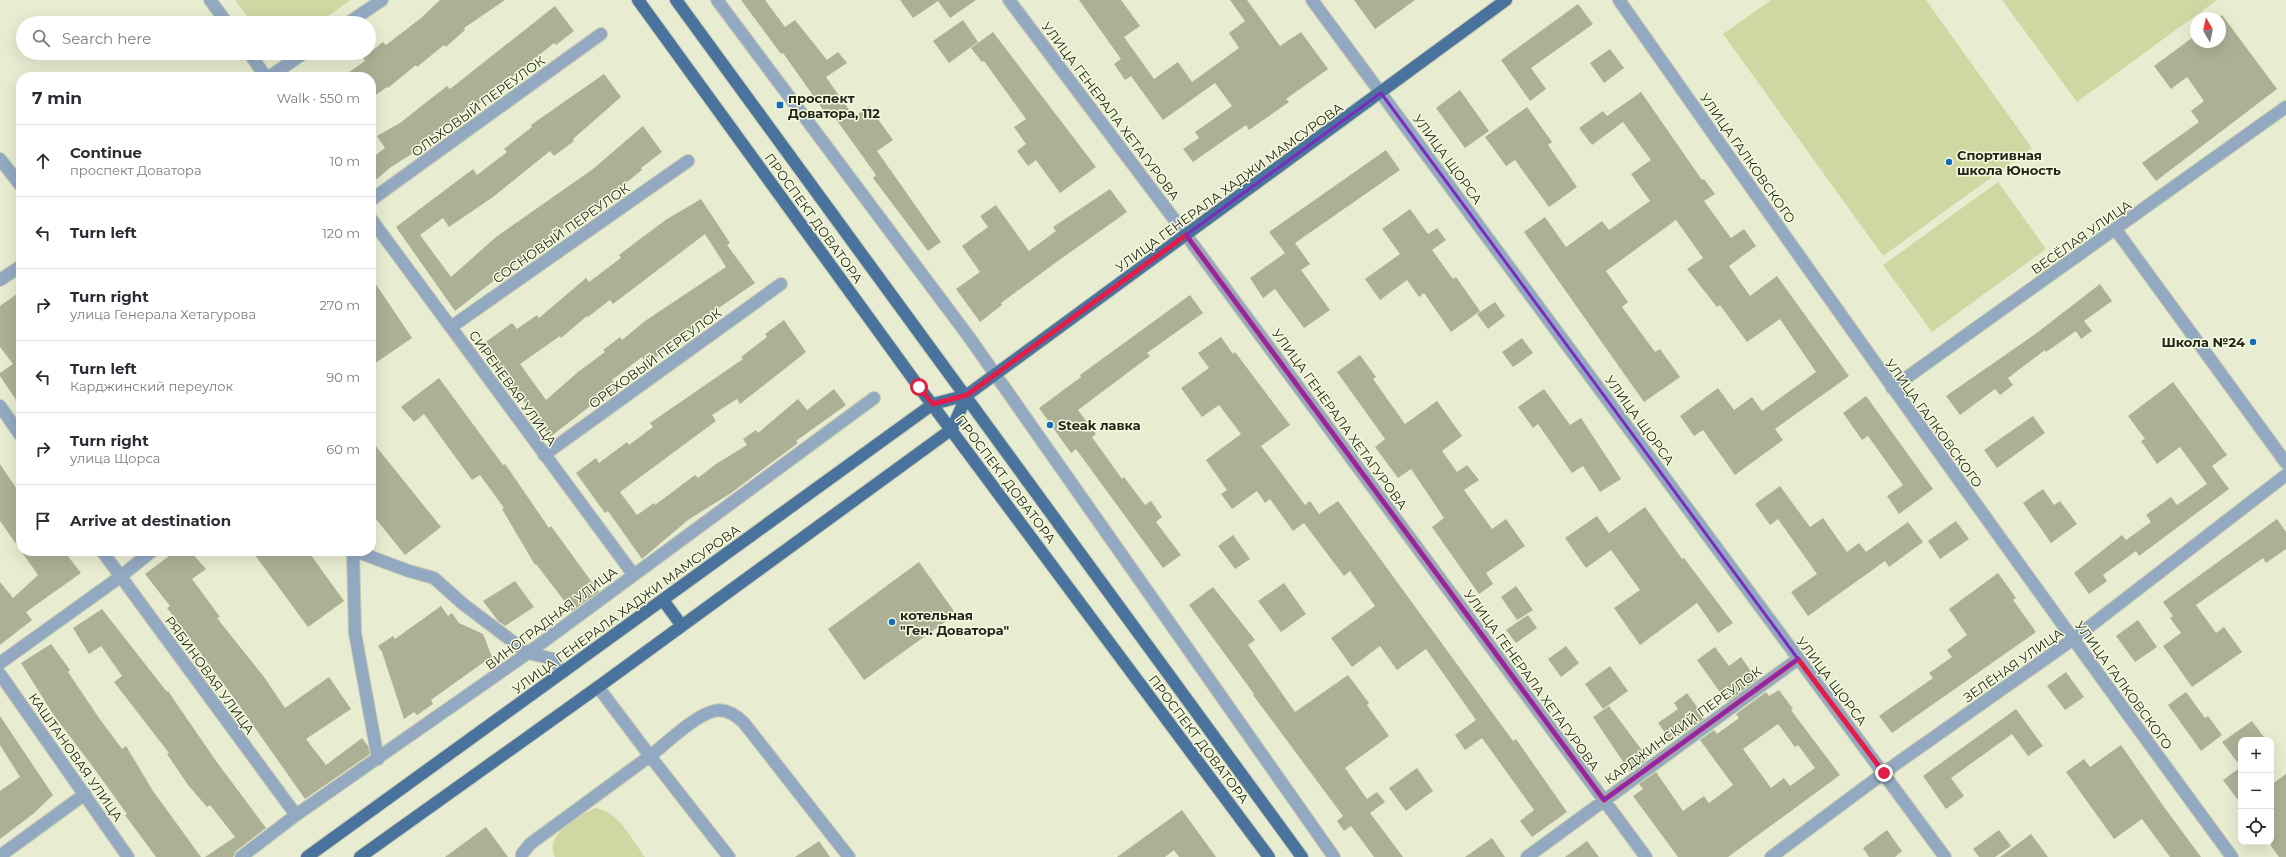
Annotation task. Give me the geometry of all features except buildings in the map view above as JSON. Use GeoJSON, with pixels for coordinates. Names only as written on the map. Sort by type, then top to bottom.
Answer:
{"type":"FeatureCollection","features":[{"type":"Feature","properties":{"kind":"main road","name":"ПРОСПЕКТ ДОВАТОРА"},"geometry":{"type":"LineString","coordinates":[[638,0],[933,404],[1269,857]]}},
{"type":"Feature","properties":{"kind":"main road","name":"ПРОСПЕКТ ДОВАТОРА"},"geometry":{"type":"LineString","coordinates":[[676,0],[944,369],[967,395],[1302,857]]}},
{"type":"Feature","properties":{"kind":"main road","name":"УЛИЦА ГЕНЕРАЛА ХАДЖИ МАМСУРОВА"},"geometry":{"type":"LineString","coordinates":[[307,857],[933,404],[967,395],[1506,0]]}},
{"type":"Feature","properties":{"kind":"main road","name":"УЛИЦА ГЕНЕРАЛА ХАДЖИ МАМСУРОВА"},"geometry":{"type":"LineString","coordinates":[[952,429],[967,395]]}},
{"type":"Feature","properties":{"kind":"main road"},"geometry":{"type":"LineString","coordinates":[[360,857],[598,687],[952,429]]}},
{"type":"Feature","properties":{"kind":"main road"},"geometry":{"type":"LineString","coordinates":[[663,600],[682,626]]}},
{"type":"Feature","properties":{"kind":"street"},"geometry":{"type":"LineString","coordinates":[[210,0],[222,16]]}},
{"type":"Feature","properties":{"kind":"street"},"geometry":{"type":"LineString","coordinates":[[358,16],[382,0]]}},
{"type":"Feature","properties":{"kind":"street"},"geometry":{"type":"LineString","coordinates":[[717,0],[995,374],[1334,857]]}},
{"type":"Feature","properties":{"kind":"street","name":"УЛИЦА ГЕНЕРАЛА ХЕТАГУРОВА"},"geometry":{"type":"LineString","coordinates":[[1009,0],[1186,235],[1646,857]]}},
{"type":"Feature","properties":{"kind":"street","name":"УЛИЦА ЩОРСА"},"geometry":{"type":"LineString","coordinates":[[1312,0],[1945,857]]}},
{"type":"Feature","properties":{"kind":"street","name":"УЛИЦА ГАЛКОВСКОГО"},"geometry":{"type":"LineString","coordinates":[[1620,0],[1892,388],[2072,640],[2232,857]]}},
{"type":"Feature","properties":{"kind":"street","name":"ОЛЬХОВЫЙ ПЕРЕУЛОК"},"geometry":{"type":"LineString","coordinates":[[376,196],[601,34]]}},
{"type":"Feature","properties":{"kind":"street"},"geometry":{"type":"LineString","coordinates":[[254,60],[262,72]]}},
{"type":"Feature","properties":{"kind":"street"},"geometry":{"type":"LineString","coordinates":[[276,72],[294,60]]}},
{"type":"Feature","properties":{"kind":"street","name":"ВЕСЁЛАЯ УЛИЦА"},"geometry":{"type":"LineString","coordinates":[[1892,388],[2116,230],[2286,107]]}},
{"type":"Feature","properties":{"kind":"street"},"geometry":{"type":"LineString","coordinates":[[0,158],[16,179]]}},
{"type":"Feature","properties":{"kind":"street","name":"СОСНОВЫЙ ПЕРЕУЛОК"},"geometry":{"type":"LineString","coordinates":[[451,327],[688,161]]}},
{"type":"Feature","properties":{"kind":"street","name":"СИРЕНЕВАЯ УЛИЦА"},"geometry":{"type":"LineString","coordinates":[[376,225],[632,574]]}},
{"type":"Feature","properties":{"kind":"street"},"geometry":{"type":"LineString","coordinates":[[2116,230],[2286,463]]}},
{"type":"Feature","properties":{"kind":"street"},"geometry":{"type":"LineString","coordinates":[[0,280],[16,269]]}},
{"type":"Feature","properties":{"kind":"street","name":"ОРЕХОВЫЙ ПЕРЕУЛОК"},"geometry":{"type":"LineString","coordinates":[[544,455],[781,284]]}},
{"type":"Feature","properties":{"kind":"street","name":"ВИНОГРАДНАЯ УЛИЦА"},"geometry":{"type":"LineString","coordinates":[[241,857],[296,815],[528,653],[632,574],[874,398]]}},
{"type":"Feature","properties":{"kind":"street"},"geometry":{"type":"LineString","coordinates":[[0,406],[16,429]]}},
{"type":"Feature","properties":{"kind":"street","name":"ЗЕЛЁНАЯ УЛИЦА"},"geometry":{"type":"LineString","coordinates":[[1770,857],[1884,773],[2072,640],[2286,475]]}},
{"type":"Feature","properties":{"kind":"street","name":"РЯБИНОВАЯ УЛИЦА"},"geometry":{"type":"LineString","coordinates":[[105,556],[296,815]]}},
{"type":"Feature","properties":{"kind":"street"},"geometry":{"type":"LineString","coordinates":[[0,663],[120,577],[146,556]]}},
{"type":"Feature","properties":{"kind":"street"},"geometry":{"type":"LineString","coordinates":[[354,556],[355,633],[378,758]]}},
{"type":"Feature","properties":{"kind":"street"},"geometry":{"type":"LineString","coordinates":[[368,556],[409,571],[434,578],[463,604],[528,653],[553,658],[563,672]]}},
{"type":"Feature","properties":{"kind":"street","name":"КАРДЖИНСКИЙ ПЕРЕУЛОК"},"geometry":{"type":"LineString","coordinates":[[1527,857],[1798,659]]}},
{"type":"Feature","properties":{"kind":"street","name":"КАШТАНОВАЯ УЛИЦА"},"geometry":{"type":"LineString","coordinates":[[0,674],[128,857]]}},
{"type":"Feature","properties":{"kind":"street"},"geometry":{"type":"LineString","coordinates":[[598,687],[729,857]]}},
{"type":"Feature","properties":{"kind":"street"},"geometry":{"type":"LineString","coordinates":[[522,857],[522,854],[530,844],[700,718],[715,711],[728,711],[736,715],[849,857]]}},
{"type":"Feature","properties":{"kind":"street"},"geometry":{"type":"LineString","coordinates":[[0,856],[84,794]]}},
{"type":"Feature","properties":{"kind":"highlighted area"},"geometry":{"type":"Polygon","coordinates":[[[1381,93],[1798,659],[1604,800],[1186,235],[1381,93]]]}},
{"type":"Feature","properties":{"kind":"green space"},"geometry":{"type":"Polygon","coordinates":[[[235,0],[351,0],[328,16],[247,16],[235,0]]]}},
{"type":"Feature","properties":{"kind":"green space"},"geometry":{"type":"Polygon","coordinates":[[[1771,0],[1926,0],[2032,148],[1883,256],[1723,34],[1771,0]]]}},
{"type":"Feature","properties":{"kind":"green space"},"geometry":{"type":"Polygon","coordinates":[[[2002,0],[2217,0],[2201,12],[2190,12],[2190,20],[2077,102],[2002,0]]]}},
{"type":"Feature","properties":{"kind":"green space"},"geometry":{"type":"Polygon","coordinates":[[[1998,182],[2046,249],[1932,332],[1883,265],[1998,182]]]}},
{"type":"Feature","properties":{"kind":"green space"},"geometry":{"type":"Polygon","coordinates":[[[595,808],[611,814],[618,820],[645,857],[555,857],[553,849],[554,841],[558,834],[572,821],[595,808]]]}},
{"type":"Feature","properties":{"kind":"place","name":"проспект Доватора, 112"},"geometry":{"type":"Point","coordinates":[780,105]}},
{"type":"Feature","properties":{"kind":"place","name":"Спортивная школа Юность"},"geometry":{"type":"Point","coordinates":[1949,162]}},
{"type":"Feature","properties":{"kind":"place","name":"Школа №24"},"geometry":{"type":"Point","coordinates":[2253,342]}},
{"type":"Feature","properties":{"kind":"place","name":"Steak лавка"},"geometry":{"type":"Point","coordinates":[1050,425]}},
{"type":"Feature","properties":{"kind":"place","name":"котельная \"Ген. Доватора\""},"geometry":{"type":"Point","coordinates":[892,622]}},
{"type":"Feature","properties":{"kind":"route"},"geometry":{"type":"LineString","coordinates":[[919,387],[933,404],[967,395],[1186,235],[1604,800],[1798,659],[1884,773]]}}]}
